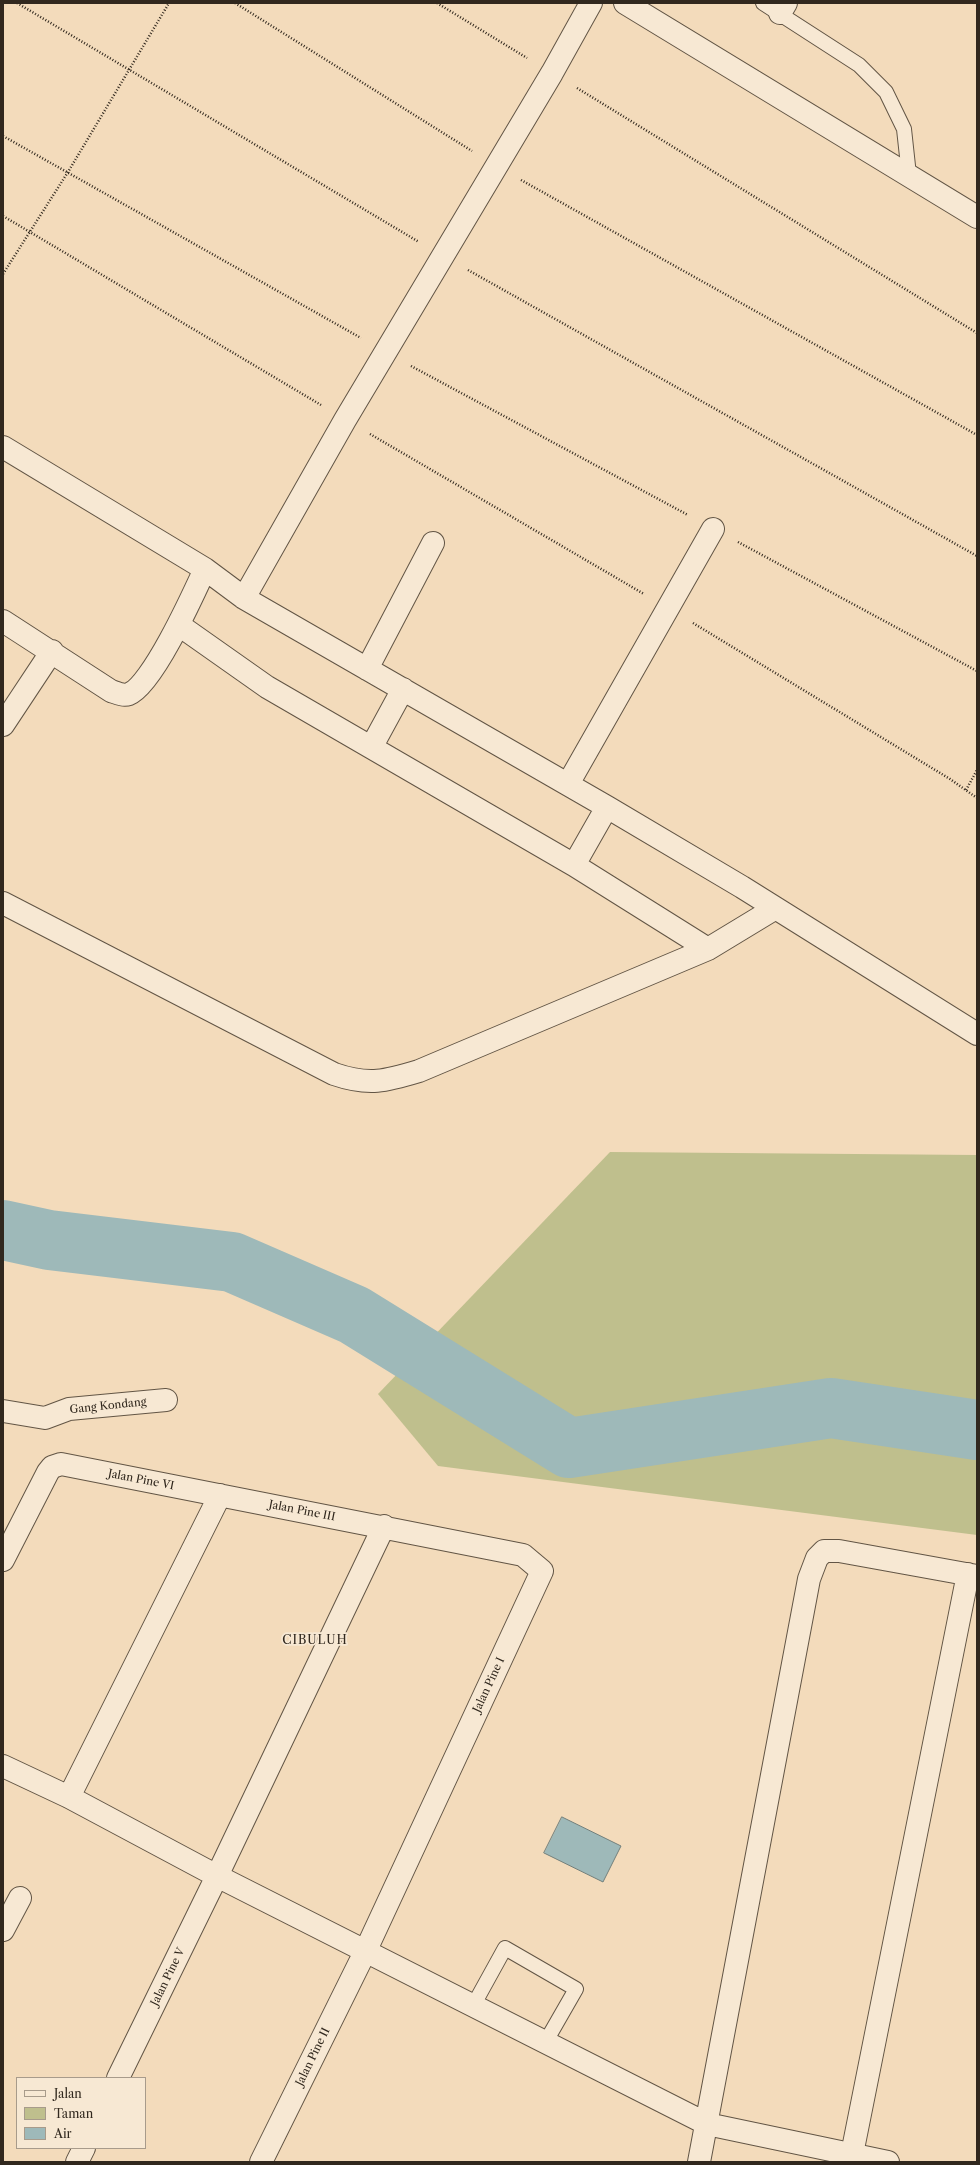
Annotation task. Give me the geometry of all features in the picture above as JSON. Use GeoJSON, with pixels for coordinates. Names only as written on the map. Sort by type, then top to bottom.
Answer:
{"type":"FeatureCollection","features":[{"type":"Feature","properties":{"kind":"street"},"geometry":{"type":"LineString","coordinates":[[244,598],[345,420],[552,73],[591,3]]}},
{"type":"Feature","properties":{"kind":"street"},"geometry":{"type":"LineString","coordinates":[[625,3],[977,217]]}},
{"type":"Feature","properties":{"kind":"street"},"geometry":{"type":"LineString","coordinates":[[3,447],[205,569],[244,598],[568,784],[742,887],[774,909],[977,1034]]}},
{"type":"Feature","properties":{"kind":"street"},"geometry":{"type":"LineString","coordinates":[[568,784],[713,529]]}},
{"type":"Feature","properties":{"kind":"street"},"geometry":{"type":"LineString","coordinates":[[367,669],[432,543]]}},
{"type":"Feature","properties":{"kind":"street"},"geometry":{"type":"LineString","coordinates":[[3,621],[52,651],[111,691],[119,694],[128,694],[143,682],[179,625],[205,569]]}},
{"type":"Feature","properties":{"kind":"street"},"geometry":{"type":"LineString","coordinates":[[179,625],[267,687],[372,746],[574,865],[708,949]]}},
{"type":"Feature","properties":{"kind":"street"},"geometry":{"type":"LineString","coordinates":[[3,725],[52,651]]}},
{"type":"Feature","properties":{"kind":"street"},"geometry":{"type":"LineString","coordinates":[[372,746],[403,689]]}},
{"type":"Feature","properties":{"kind":"street"},"geometry":{"type":"LineString","coordinates":[[574,865],[607,807]]}},
{"type":"Feature","properties":{"kind":"street"},"geometry":{"type":"LineString","coordinates":[[3,903],[327,1071],[354,1081],[384,1082],[420,1071],[708,949],[774,909]]}},
{"type":"Feature","properties":{"kind":"street","name":"Gang Kondang"},"geometry":{"type":"LineString","coordinates":[[3,1411],[45,1418],[69,1409],[166,1400]]}},
{"type":"Feature","properties":{"kind":"street","name":"Jalan Pine VI"},"geometry":{"type":"LineString","coordinates":[[3,1560],[48,1472],[55,1465],[61,1464],[220,1495]]}},
{"type":"Feature","properties":{"kind":"street"},"geometry":{"type":"LineString","coordinates":[[69,1797],[220,1495]]}},
{"type":"Feature","properties":{"kind":"street","name":"Jalan Pine III"},"geometry":{"type":"LineString","coordinates":[[220,1495],[384,1526]]}},
{"type":"Feature","properties":{"kind":"street","name":"Jalan Pine V"},"geometry":{"type":"LineString","coordinates":[[118,2077],[217,1876],[384,1526]]}},
{"type":"Feature","properties":{"kind":"street","name":"Jalan Pine I"},"geometry":{"type":"LineString","coordinates":[[365,1952],[542,1571],[523,1555],[384,1526]]}},
{"type":"Feature","properties":{"kind":"street"},"geometry":{"type":"LineString","coordinates":[[3,1766],[69,1797],[217,1876],[365,1952],[707,2124],[869,2159],[973,1575],[839,1551],[824,1551],[818,1558],[808,1579],[707,2124],[699,2162]]}},
{"type":"Feature","properties":{"kind":"street"},"geometry":{"type":"LineString","coordinates":[[3,1930],[20,1898]]}},
{"type":"Feature","properties":{"kind":"street","name":"Jalan Pine II"},"geometry":{"type":"LineString","coordinates":[[261,2162],[365,1952]]}},
{"type":"Feature","properties":{"kind":"street"},"geometry":{"type":"LineString","coordinates":[[77,2162],[84,2149]]}},
{"type":"Feature","properties":{"kind":"lane"},"geometry":{"type":"LineString","coordinates":[[776,6],[859,65],[886,92],[904,129],[909,175]]}},
{"type":"Feature","properties":{"kind":"lane"},"geometry":{"type":"LineString","coordinates":[[473,2006],[505,1948],[576,1989],[545,2042]]}},
{"type":"Feature","properties":{"kind":"path"},"geometry":{"type":"LineString","coordinates":[[17,3],[442,256],[977,556]]}},
{"type":"Feature","properties":{"kind":"path"},"geometry":{"type":"LineString","coordinates":[[3,274],[130,71],[169,3]]}},
{"type":"Feature","properties":{"kind":"path"},"geometry":{"type":"LineString","coordinates":[[235,3],[496,166],[977,435]]}},
{"type":"Feature","properties":{"kind":"path"},"geometry":{"type":"LineString","coordinates":[[436,3],[977,332]]}},
{"type":"Feature","properties":{"kind":"path"},"geometry":{"type":"LineString","coordinates":[[3,136],[385,352],[977,671]]}},
{"type":"Feature","properties":{"kind":"path"},"geometry":{"type":"LineString","coordinates":[[3,216],[345,420],[668,608],[950,778],[977,798]]}},
{"type":"Feature","properties":{"kind":"path"},"geometry":{"type":"LineString","coordinates":[[966,790],[977,770]]}},
{"type":"Feature","properties":{"kind":"green space"},"geometry":{"type":"Polygon","coordinates":[[[610,1152],[977,1155],[977,1535],[438,1466],[378,1394],[610,1152]]]}},
{"type":"Feature","properties":{"kind":"water"},"geometry":{"type":"Polygon","coordinates":[[[562,1817],[621,1846],[603,1882],[544,1853],[562,1817]]]}},
{"type":"Feature","properties":{"kind":"waterway"},"geometry":{"type":"LineString","coordinates":[[3,1230],[49,1240],[232,1262],[354,1315],[569,1448],[831,1408],[977,1430]]}},
{"type":"Feature","properties":{"kind":"district","name":"CIBULUH"},"geometry":{"type":"Point","coordinates":[315,1641]}}]}
